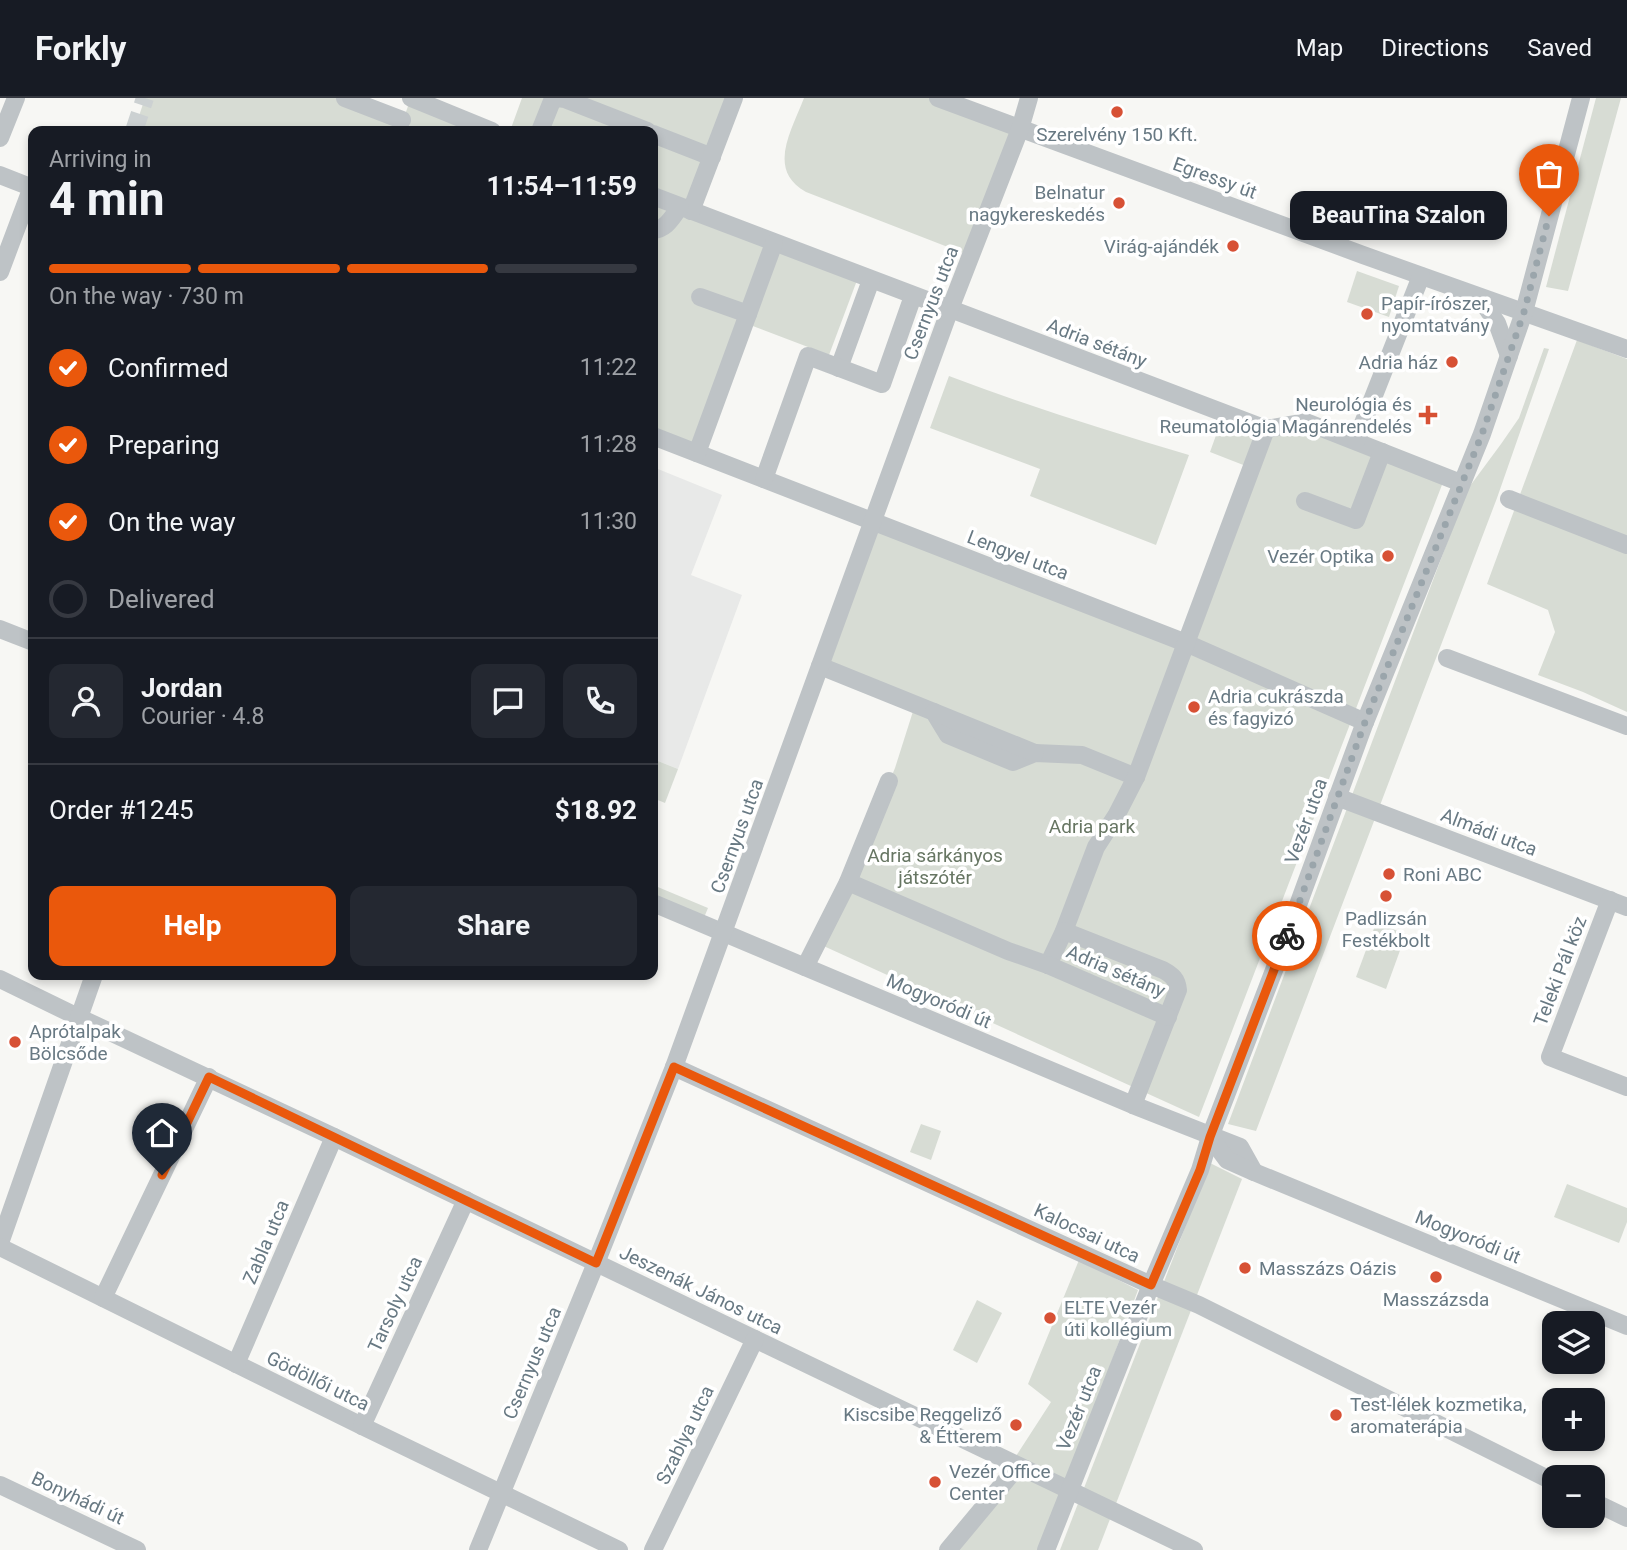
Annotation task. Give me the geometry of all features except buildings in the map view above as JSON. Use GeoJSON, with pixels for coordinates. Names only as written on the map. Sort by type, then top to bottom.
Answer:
{"type":"FeatureCollection","features":[{"type":"Feature","properties":{"kind":"street"},"geometry":{"type":"LineString","coordinates":[[0,138],[16,98]]}},
{"type":"Feature","properties":{"kind":"street"},"geometry":{"type":"LineString","coordinates":[[345,98],[400,125],[411,98],[480,126]]}},
{"type":"Feature","properties":{"kind":"street"},"geometry":{"type":"LineString","coordinates":[[542,126],[552,101],[558,98],[634,126]]}},
{"type":"Feature","properties":{"kind":"street"},"geometry":{"type":"LineString","coordinates":[[658,230],[686,209],[712,157],[734,98]]}},
{"type":"Feature","properties":{"kind":"street","name":"Egressy út"},"geometry":{"type":"LineString","coordinates":[[938,98],[1627,349]]}},
{"type":"Feature","properties":{"kind":"street","name":"Csernyus utca"},"geometry":{"type":"LineString","coordinates":[[478,1550],[674,1067],[950,309],[1020,129],[1029,98]]}},
{"type":"Feature","properties":{"kind":"street","name":"Vezér utca"},"geometry":{"type":"LineString","coordinates":[[1046,1550],[1151,1285],[1200,1170],[1365,722],[1482,434],[1524,312],[1581,98]]}},
{"type":"Feature","properties":{"kind":"street"},"geometry":{"type":"LineString","coordinates":[[658,136],[712,157]]}},
{"type":"Feature","properties":{"kind":"street"},"geometry":{"type":"LineString","coordinates":[[0,175],[28,186]]}},
{"type":"Feature","properties":{"kind":"street","name":"Adria sétány"},"geometry":{"type":"LineString","coordinates":[[658,198],[1266,429],[1136,777],[1096,847],[1048,965]]}},
{"type":"Feature","properties":{"kind":"street"},"geometry":{"type":"LineString","coordinates":[[0,272],[28,201]]}},
{"type":"Feature","properties":{"kind":"street"},"geometry":{"type":"LineString","coordinates":[[697,453],[774,243]]}},
{"type":"Feature","properties":{"kind":"street"},"geometry":{"type":"LineString","coordinates":[[1356,442],[1421,276]]}},
{"type":"Feature","properties":{"kind":"street"},"geometry":{"type":"LineString","coordinates":[[839,368],[871,279]]}},
{"type":"Feature","properties":{"kind":"street"},"geometry":{"type":"LineString","coordinates":[[764,479],[808,356],[882,384],[914,296]]}},
{"type":"Feature","properties":{"kind":"street"},"geometry":{"type":"LineString","coordinates":[[1479,296],[1497,323],[1509,356]]}},
{"type":"Feature","properties":{"kind":"street"},"geometry":{"type":"LineString","coordinates":[[699,297],[748,314]]}},
{"type":"Feature","properties":{"kind":"street"},"geometry":{"type":"LineString","coordinates":[[1266,429],[1306,422],[1461,483]]}},
{"type":"Feature","properties":{"kind":"street","name":"Lengyel utca"},"geometry":{"type":"LineString","coordinates":[[658,438],[1186,643],[1365,722]]}},
{"type":"Feature","properties":{"kind":"street"},"geometry":{"type":"LineString","coordinates":[[1305,501],[1356,520],[1382,452]]}},
{"type":"Feature","properties":{"kind":"street"},"geometry":{"type":"LineString","coordinates":[[1509,499],[1627,545]]}},
{"type":"Feature","properties":{"kind":"street"},"geometry":{"type":"LineString","coordinates":[[0,629],[28,640]]}},
{"type":"Feature","properties":{"kind":"street"},"geometry":{"type":"LineString","coordinates":[[1447,658],[1627,726]]}},
{"type":"Feature","properties":{"kind":"street"},"geometry":{"type":"LineString","coordinates":[[820,666],[934,712],[948,735],[1013,762],[1035,753],[1082,755],[1136,777]]}},
{"type":"Feature","properties":{"kind":"street"},"geometry":{"type":"LineString","coordinates":[[805,967],[848,882],[889,781]]}},
{"type":"Feature","properties":{"kind":"street","name":"Almádi utca"},"geometry":{"type":"LineString","coordinates":[[1337,797],[1627,907]]}},
{"type":"Feature","properties":{"kind":"street","name":"Adria sétány"},"geometry":{"type":"LineString","coordinates":[[848,882],[1168,1017]]}},
{"type":"Feature","properties":{"kind":"street","name":"Teleki Pál köz"},"geometry":{"type":"LineString","coordinates":[[1610,900],[1550,1057],[1627,1087]]}},
{"type":"Feature","properties":{"kind":"street","name":"Mogyoródi út"},"geometry":{"type":"LineString","coordinates":[[658,905],[1210,1137],[1227,1160],[1254,1172],[1627,1326]]}},
{"type":"Feature","properties":{"kind":"street","name":"Adria sétány"},"geometry":{"type":"LineString","coordinates":[[1064,931],[1163,970],[1173,976],[1178,984],[1168,1017],[1133,1105]]}},
{"type":"Feature","properties":{"kind":"street","name":"Jeszenák János utca"},"geometry":{"type":"LineString","coordinates":[[0,979],[1194,1550]]}},
{"type":"Feature","properties":{"kind":"street"},"geometry":{"type":"LineString","coordinates":[[0,1245],[92,980]]}},
{"type":"Feature","properties":{"kind":"street","name":"Kalocsai utca"},"geometry":{"type":"LineString","coordinates":[[674,1067],[1199,1305],[1542,1476]]}},
{"type":"Feature","properties":{"kind":"street"},"geometry":{"type":"LineString","coordinates":[[103,1298],[209,1077]]}},
{"type":"Feature","properties":{"kind":"street","name":"Zabla utca"},"geometry":{"type":"LineString","coordinates":[[236,1364],[334,1137]]}},
{"type":"Feature","properties":{"kind":"street","name":"Tarsoly utca"},"geometry":{"type":"LineString","coordinates":[[362,1426],[466,1200]]}},
{"type":"Feature","properties":{"kind":"street","name":"Gödöllői utca"},"geometry":{"type":"LineString","coordinates":[[0,1245],[236,1364],[619,1550]]}},
{"type":"Feature","properties":{"kind":"street","name":"Szablya utca"},"geometry":{"type":"LineString","coordinates":[[653,1550],[755,1339]]}},
{"type":"Feature","properties":{"kind":"street"},"geometry":{"type":"LineString","coordinates":[[948,1550],[1018,1466]]}},
{"type":"Feature","properties":{"kind":"street","name":"Bonyhádi út"},"geometry":{"type":"LineString","coordinates":[[0,1485],[137,1550]]}},
{"type":"Feature","properties":{"kind":"street"},"geometry":{"type":"LineString","coordinates":[[1605,1507],[1627,1518]]}},
{"type":"Feature","properties":{"kind":"shaded area"},"geometry":{"type":"Polygon","coordinates":[[[658,469],[722,495],[691,575],[742,595],[678,769],[658,761],[658,469]]]}},
{"type":"Feature","properties":{"kind":"green space"},"geometry":{"type":"Polygon","coordinates":[[[145,98],[343,98],[402,120],[400,126],[136,126],[145,98]]]}},
{"type":"Feature","properties":{"kind":"green space"},"geometry":{"type":"Polygon","coordinates":[[[411,98],[481,126],[401,126],[411,98]]]}},
{"type":"Feature","properties":{"kind":"green space"},"geometry":{"type":"Polygon","coordinates":[[[522,98],[734,98],[692,210],[859,275],[829,355],[745,323],[697,453],[658,438],[658,126],[512,126],[522,98]]]}},
{"type":"Feature","properties":{"kind":"green space"},"geometry":{"type":"Polygon","coordinates":[[[804,98],[938,98],[1020,129],[971,256],[806,192],[794,183],[787,173],[786,149],[804,98]]]}},
{"type":"Feature","properties":{"kind":"green space"},"geometry":{"type":"Polygon","coordinates":[[[1596,98],[1621,98],[1568,291],[1546,287],[1596,98]]]}},
{"type":"Feature","properties":{"kind":"green space"},"geometry":{"type":"Polygon","coordinates":[[[1357,271],[1399,286],[1389,317],[1347,302],[1357,271]]]}},
{"type":"Feature","properties":{"kind":"green space"},"geometry":{"type":"Polygon","coordinates":[[[1577,340],[1627,359],[1627,712],[1538,675],[1555,632],[1548,610],[1487,584],[1577,340]]]}},
{"type":"Feature","properties":{"kind":"green space"},"geometry":{"type":"Polygon","coordinates":[[[1544,348],[1549,349],[1497,498],[1256,1131],[1228,1124],[1467,490],[1519,418],[1544,348]]]}},
{"type":"Feature","properties":{"kind":"green space"},"geometry":{"type":"Polygon","coordinates":[[[949,376],[1068,418],[1189,455],[1156,545],[1030,496],[1040,469],[930,428],[949,376]]]}},
{"type":"Feature","properties":{"kind":"green space","name":"Adria park"},"geometry":{"type":"Polygon","coordinates":[[[1224,413],[1266,429],[1306,422],[1445,477],[1199,1117],[817,943],[848,882],[895,768],[915,705],[820,666],[873,521],[1186,643],[1251,468],[1210,452],[1224,413]]]}},
{"type":"Feature","properties":{"kind":"green space"},"geometry":{"type":"Polygon","coordinates":[[[658,761],[678,769],[665,803],[658,800],[658,761]]]}},
{"type":"Feature","properties":{"kind":"green space"},"geometry":{"type":"Polygon","coordinates":[[[658,887],[708,908],[703,920],[658,901],[658,887]]]}},
{"type":"Feature","properties":{"kind":"green space"},"geometry":{"type":"Polygon","coordinates":[[[1376,923],[1406,934],[1386,989],[1356,977],[1376,923]]]}},
{"type":"Feature","properties":{"kind":"green space"},"geometry":{"type":"Polygon","coordinates":[[[921,1124],[941,1131],[931,1160],[910,1152],[921,1124]]]}},
{"type":"Feature","properties":{"kind":"green space"},"geometry":{"type":"Polygon","coordinates":[[[1210,1163],[1242,1179],[1098,1550],[1060,1550],[1210,1163]]]}},
{"type":"Feature","properties":{"kind":"green space"},"geometry":{"type":"Polygon","coordinates":[[[1567,1184],[1627,1208],[1627,1222],[1619,1243],[1554,1217],[1567,1184]]]}},
{"type":"Feature","properties":{"kind":"green space"},"geometry":{"type":"Polygon","coordinates":[[[1079,1260],[1138,1290],[1042,1550],[945,1550],[1018,1453],[1051,1402],[1028,1384],[1079,1260]]]}},
{"type":"Feature","properties":{"kind":"green space"},"geometry":{"type":"Polygon","coordinates":[[[977,1300],[1002,1313],[977,1363],[953,1350],[977,1300]]]}},
{"type":"Feature","properties":{"kind":"tunnel"},"geometry":{"type":"LineString","coordinates":[[136,126],[145,98]]}},
{"type":"Feature","properties":{"kind":"way so far"},"geometry":{"type":"LineString","coordinates":[[1287,936],[1365,722],[1482,434],[1524,312],[1549,216]]}},
{"type":"Feature","properties":{"kind":"place","name":"Szerelvény 150 Kft."},"geometry":{"type":"Point","coordinates":[1117,112]}},
{"type":"Feature","properties":{"kind":"place","name":"Belnatur nagykereskedés"},"geometry":{"type":"Point","coordinates":[1119,203]}},
{"type":"Feature","properties":{"kind":"place","name":"BeauTina Szalon"},"geometry":{"type":"Point","coordinates":[1549,216]}},
{"type":"Feature","properties":{"kind":"place","name":"Virág-ajándék"},"geometry":{"type":"Point","coordinates":[1233,246]}},
{"type":"Feature","properties":{"kind":"place","name":"Papír-írószer, nyomtatvány"},"geometry":{"type":"Point","coordinates":[1367,314]}},
{"type":"Feature","properties":{"kind":"place","name":"Adria ház"},"geometry":{"type":"Point","coordinates":[1452,362]}},
{"type":"Feature","properties":{"kind":"place","name":"Neurológia és Reumatológia Magánrendelés"},"geometry":{"type":"Point","coordinates":[1428,415]}},
{"type":"Feature","properties":{"kind":"place","name":"Vezér Optika"},"geometry":{"type":"Point","coordinates":[1388,556]}},
{"type":"Feature","properties":{"kind":"place","name":"Adria cukrászda és fagyizó"},"geometry":{"type":"Point","coordinates":[1194,707]}},
{"type":"Feature","properties":{"kind":"place","name":"Roni ABC"},"geometry":{"type":"Point","coordinates":[1389,874]}},
{"type":"Feature","properties":{"kind":"place","name":"Padlizsán Festékbolt"},"geometry":{"type":"Point","coordinates":[1386,896]}},
{"type":"Feature","properties":{"kind":"place","name":"Aprótalpak Bölcsőde"},"geometry":{"type":"Point","coordinates":[15,1042]}},
{"type":"Feature","properties":{"kind":"place","name":"Masszázs Oázis"},"geometry":{"type":"Point","coordinates":[1245,1268]}},
{"type":"Feature","properties":{"kind":"place","name":"Masszázsda"},"geometry":{"type":"Point","coordinates":[1436,1277]}},
{"type":"Feature","properties":{"kind":"place","name":"ELTE Vezér úti kollégium"},"geometry":{"type":"Point","coordinates":[1050,1318]}},
{"type":"Feature","properties":{"kind":"place","name":"Test-lélek kozmetika, aromaterápia"},"geometry":{"type":"Point","coordinates":[1336,1415]}},
{"type":"Feature","properties":{"kind":"place","name":"Kiscsibe Reggeliző & Étterem"},"geometry":{"type":"Point","coordinates":[1016,1425]}},
{"type":"Feature","properties":{"kind":"place","name":"Vezér Office Center"},"geometry":{"type":"Point","coordinates":[935,1482]}},
{"type":"Feature","properties":{"kind":"route"},"geometry":{"type":"LineString","coordinates":[[162,1175],[209,1077],[596,1263],[674,1067],[1151,1285],[1200,1170],[1210,1137],[1287,936]]}},
{"type":"Feature","properties":{"kind":"park label","name":"Adria sárkányos játszótér"},"geometry":{"type":"Point","coordinates":[935,866]}}]}
